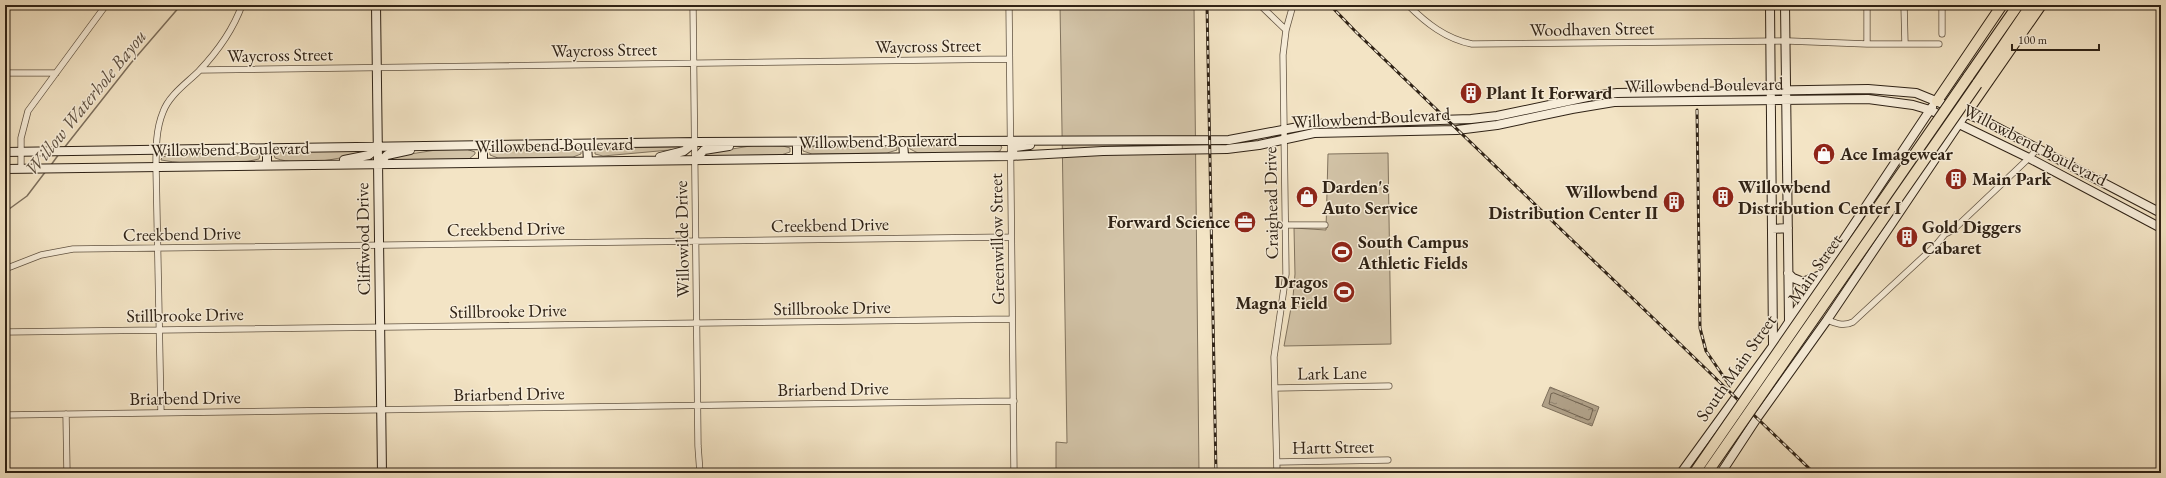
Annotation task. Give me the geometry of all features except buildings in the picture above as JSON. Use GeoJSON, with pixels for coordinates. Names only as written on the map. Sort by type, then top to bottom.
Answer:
{"type":"FeatureCollection","features":[{"type":"Feature","properties":{"kind":"highway"},"geometry":{"type":"LineString","coordinates":[[1937,101],[2002,5]]}},
{"type":"Feature","properties":{"kind":"highway","name":"Main Street"},"geometry":{"type":"LineString","coordinates":[[1695,472],[2018,5]]}},
{"type":"Feature","properties":{"kind":"highway","name":"Main Street"},"geometry":{"type":"LineString","coordinates":[[1707,473],[1978,88],[2030,5]]}},
{"type":"Feature","properties":{"kind":"highway"},"geometry":{"type":"LineString","coordinates":[[1952,77],[1952,84],[1955,89],[1972,94],[2041,5]]}},
{"type":"Feature","properties":{"kind":"highway"},"geometry":{"type":"LineString","coordinates":[[1966,113],[1978,88]]}},
{"type":"Feature","properties":{"kind":"main road","name":"Cliffwood Drive"},"geometry":{"type":"LineString","coordinates":[[376,5],[382,473]]}},
{"type":"Feature","properties":{"kind":"main road"},"geometry":{"type":"LineString","coordinates":[[1770,5],[1773,346]]}},
{"type":"Feature","properties":{"kind":"main road"},"geometry":{"type":"LineString","coordinates":[[1785,5],[1789,321],[1789,361],[1786,377]]}},
{"type":"Feature","properties":{"kind":"main road"},"geometry":{"type":"LineString","coordinates":[[1868,89],[1868,99]]}},
{"type":"Feature","properties":{"kind":"main road","name":"Willowbend Boulevard"},"geometry":{"type":"LineString","coordinates":[[5,152],[587,145],[695,142],[1229,140],[1252,137],[1298,126],[1471,119],[1497,116],[1592,96],[1640,91],[1868,89],[1909,92],[1937,101],[1966,113],[2038,148],[2109,187],[2161,213]]}},
{"type":"Feature","properties":{"kind":"main road"},"geometry":{"type":"LineString","coordinates":[[1640,91],[1640,101]]}},
{"type":"Feature","properties":{"kind":"main road","name":"Willowbend Boulevard"},"geometry":{"type":"LineString","coordinates":[[5,168],[695,160],[904,156],[1010,156],[1103,151],[1227,149],[1259,145],[1299,135],[1471,129],[1589,106],[1640,101],[1786,101],[1868,99],[1912,105],[1930,110],[2029,158],[2161,228]]}},
{"type":"Feature","properties":{"kind":"main road","name":"South Main Street"},"geometry":{"type":"LineString","coordinates":[[1681,473],[1773,346],[1937,101]]}},
{"type":"Feature","properties":{"kind":"main road"},"geometry":{"type":"LineString","coordinates":[[1721,473],[1776,391],[1827,320],[1966,113]]}},
{"type":"Feature","properties":{"kind":"main road"},"geometry":{"type":"LineString","coordinates":[[1471,119],[1471,129]]}},
{"type":"Feature","properties":{"kind":"main road"},"geometry":{"type":"LineString","coordinates":[[1373,123],[1373,132]]}},
{"type":"Feature","properties":{"kind":"main road"},"geometry":{"type":"LineString","coordinates":[[1326,124],[1326,133]]}},
{"type":"Feature","properties":{"kind":"main road"},"geometry":{"type":"LineString","coordinates":[[1915,133],[1927,128],[1940,134],[1943,140],[1943,148]]}},
{"type":"Feature","properties":{"kind":"main road"},"geometry":{"type":"LineString","coordinates":[[903,141],[904,156]]}},
{"type":"Feature","properties":{"kind":"main road"},"geometry":{"type":"LineString","coordinates":[[1010,156],[1015,147],[1053,141]]}},
{"type":"Feature","properties":{"kind":"main road"},"geometry":{"type":"LineString","coordinates":[[1103,141],[1103,151]]}},
{"type":"Feature","properties":{"kind":"main road"},"geometry":{"type":"LineString","coordinates":[[643,160],[684,151],[695,142]]}},
{"type":"Feature","properties":{"kind":"main road"},"geometry":{"type":"LineString","coordinates":[[695,160],[704,150],[754,142]]}},
{"type":"Feature","properties":{"kind":"main road"},"geometry":{"type":"LineString","coordinates":[[797,142],[797,158]]}},
{"type":"Feature","properties":{"kind":"main road"},"geometry":{"type":"LineString","coordinates":[[587,145],[588,161]]}},
{"type":"Feature","properties":{"kind":"main road"},"geometry":{"type":"LineString","coordinates":[[483,146],[483,162]]}},
{"type":"Feature","properties":{"kind":"main road"},"geometry":{"type":"LineString","coordinates":[[323,164],[369,155],[378,147]]}},
{"type":"Feature","properties":{"kind":"main road"},"geometry":{"type":"LineString","coordinates":[[378,164],[387,155],[426,147]]}},
{"type":"Feature","properties":{"kind":"main road"},"geometry":{"type":"LineString","coordinates":[[267,148],[267,165]]}},
{"type":"Feature","properties":{"kind":"main road"},"geometry":{"type":"LineString","coordinates":[[2103,198],[2109,187]]}},
{"type":"Feature","properties":{"kind":"main road"},"geometry":{"type":"LineString","coordinates":[[1772,229],[1788,228]]}},
{"type":"Feature","properties":{"kind":"main road"},"geometry":{"type":"LineString","coordinates":[[1788,273],[1793,278],[1803,282],[1819,276]]}},
{"type":"Feature","properties":{"kind":"main road"},"geometry":{"type":"LineString","coordinates":[[1752,375],[1776,391]]}},
{"type":"Feature","properties":{"kind":"street"},"geometry":{"type":"LineString","coordinates":[[21,168],[23,128],[28,110],[106,5]]}},
{"type":"Feature","properties":{"kind":"street"},"geometry":{"type":"LineString","coordinates":[[161,412],[156,150],[163,112],[170,100],[200,70],[222,44],[235,22],[242,5]]}},
{"type":"Feature","properties":{"kind":"street","name":"Willowilde Drive"},"geometry":{"type":"LineString","coordinates":[[693,5],[698,446],[700,473]]}},
{"type":"Feature","properties":{"kind":"street","name":"Greenwillow Street"},"geometry":{"type":"LineString","coordinates":[[1008,5],[1014,473]]}},
{"type":"Feature","properties":{"kind":"street"},"geometry":{"type":"LineString","coordinates":[[1260,5],[1286,30]]}},
{"type":"Feature","properties":{"kind":"street","name":"Craighead Drive"},"geometry":{"type":"LineString","coordinates":[[1277,473],[1275,347],[1286,274],[1282,55],[1286,30],[1293,5]]}},
{"type":"Feature","properties":{"kind":"street"},"geometry":{"type":"LineString","coordinates":[[1867,44],[1868,5]]}},
{"type":"Feature","properties":{"kind":"street"},"geometry":{"type":"LineString","coordinates":[[1904,5],[1905,44]]}},
{"type":"Feature","properties":{"kind":"street"},"geometry":{"type":"LineString","coordinates":[[1942,5],[1942,34]]}},
{"type":"Feature","properties":{"kind":"street","name":"Woodhaven Street"},"geometry":{"type":"LineString","coordinates":[[1410,6],[1439,31],[1455,40],[1472,44],[1770,41],[1867,44],[1939,44]]}},
{"type":"Feature","properties":{"kind":"street","name":"Waycross Street"},"geometry":{"type":"LineString","coordinates":[[200,70],[1009,59]]}},
{"type":"Feature","properties":{"kind":"street"},"geometry":{"type":"LineString","coordinates":[[5,73],[56,72]]}},
{"type":"Feature","properties":{"kind":"street"},"geometry":{"type":"LineString","coordinates":[[1827,320],[1847,325],[1852,322],[1935,246],[1945,234],[1953,230],[2038,148]]}},
{"type":"Feature","properties":{"kind":"street"},"geometry":{"type":"LineString","coordinates":[[1286,225],[1325,225]]}},
{"type":"Feature","properties":{"kind":"street","name":"Creekbend Drive"},"geometry":{"type":"LineString","coordinates":[[5,269],[41,255],[73,249],[1011,237]]}},
{"type":"Feature","properties":{"kind":"street","name":"Stillbrooke Drive"},"geometry":{"type":"LineString","coordinates":[[5,332],[1012,319]]}},
{"type":"Feature","properties":{"kind":"street","name":"Lark Lane"},"geometry":{"type":"LineString","coordinates":[[1276,388],[1389,386]]}},
{"type":"Feature","properties":{"kind":"street","name":"Briarbend Drive"},"geometry":{"type":"LineString","coordinates":[[5,415],[1014,401]]}},
{"type":"Feature","properties":{"kind":"street"},"geometry":{"type":"LineString","coordinates":[[66,414],[67,473]]}},
{"type":"Feature","properties":{"kind":"street","name":"Hartt Street"},"geometry":{"type":"LineString","coordinates":[[1277,462],[1388,460]]}},
{"type":"Feature","properties":{"kind":"shaded area"},"geometry":{"type":"Polygon","coordinates":[[[1060,5],[1194,5],[1199,473],[1056,473],[1056,442],[1067,443],[1060,5]]]}},
{"type":"Feature","properties":{"kind":"shaded area"},"geometry":{"type":"Polygon","coordinates":[[[888,143],[897,147],[897,150],[887,153],[812,154],[803,151],[803,148],[815,145],[888,143]]]}},
{"type":"Feature","properties":{"kind":"shaded area"},"geometry":{"type":"Polygon","coordinates":[[[917,143],[997,143],[1002,147],[1000,151],[990,153],[918,153],[910,149],[910,147],[917,143]]]}},
{"type":"Feature","properties":{"kind":"shaded area"},"geometry":{"type":"Polygon","coordinates":[[[756,145],[783,146],[790,148],[790,152],[781,155],[704,156],[702,154],[756,145]]]}},
{"type":"Feature","properties":{"kind":"shaded area"},"geometry":{"type":"Polygon","coordinates":[[[681,147],[681,149],[603,156],[595,154],[595,151],[604,148],[681,147]]]}},
{"type":"Feature","properties":{"kind":"shaded area"},"geometry":{"type":"Polygon","coordinates":[[[574,148],[581,151],[581,154],[573,157],[498,158],[490,155],[490,152],[508,149],[574,148]]]}},
{"type":"Feature","properties":{"kind":"shaded area"},"geometry":{"type":"Polygon","coordinates":[[[466,149],[475,152],[475,154],[469,159],[390,160],[391,157],[436,150],[466,149]]]}},
{"type":"Feature","properties":{"kind":"shaded area"},"geometry":{"type":"Polygon","coordinates":[[[365,150],[366,153],[308,162],[286,161],[275,158],[274,155],[280,152],[365,150]]]}},
{"type":"Feature","properties":{"kind":"shaded area"},"geometry":{"type":"Polygon","coordinates":[[[251,152],[260,155],[259,159],[224,164],[184,163],[161,160],[162,157],[179,153],[251,152]]]}},
{"type":"Feature","properties":{"kind":"shaded area","name":"South Campus Athletic Fields"},"geometry":{"type":"Polygon","coordinates":[[[1388,153],[1391,344],[1284,346],[1293,297],[1295,274],[1294,228],[1326,230],[1328,154],[1388,153]]]}},
{"type":"Feature","properties":{"kind":"water"},"geometry":{"type":"Polygon","coordinates":[[[1550,387],[1599,407],[1592,426],[1542,406],[1550,387]]]}},
{"type":"Feature","properties":{"kind":"waterway","name":"Willow Waterhole Bayou"},"geometry":{"type":"LineString","coordinates":[[64,148],[131,63],[181,5]]}},
{"type":"Feature","properties":{"kind":"waterway","name":"Willow Waterhole Bayou"},"geometry":{"type":"LineString","coordinates":[[51,165],[59,154]]}},
{"type":"Feature","properties":{"kind":"waterway","name":"Willow Waterhole Bayou"},"geometry":{"type":"LineString","coordinates":[[5,212],[27,196],[46,171]]}},
{"type":"Feature","properties":{"kind":"railway"},"geometry":{"type":"LineString","coordinates":[[1207,5],[1216,473]]}},
{"type":"Feature","properties":{"kind":"railway"},"geometry":{"type":"LineString","coordinates":[[1330,5],[1356,32],[1814,473]]}},
{"type":"Feature","properties":{"kind":"railway"},"geometry":{"type":"LineString","coordinates":[[1697,110],[1700,328],[1706,351],[1730,386]]}},
{"type":"Feature","properties":{"kind":"place","name":"Plant It Forward"},"geometry":{"type":"Point","coordinates":[1471,93]}},
{"type":"Feature","properties":{"kind":"place","name":"Ace Imagewear"},"geometry":{"type":"Point","coordinates":[1824,154]}},
{"type":"Feature","properties":{"kind":"place","name":"Main Park"},"geometry":{"type":"Point","coordinates":[1956,179]}},
{"type":"Feature","properties":{"kind":"place","name":"Darden's Auto Service"},"geometry":{"type":"Point","coordinates":[1307,197]}},
{"type":"Feature","properties":{"kind":"place","name":"Willowbend Distribution Center I"},"geometry":{"type":"Point","coordinates":[1723,197]}},
{"type":"Feature","properties":{"kind":"place","name":"Willowbend Distribution Center II"},"geometry":{"type":"Point","coordinates":[1674,202]}},
{"type":"Feature","properties":{"kind":"place","name":"Forward Science"},"geometry":{"type":"Point","coordinates":[1245,222]}},
{"type":"Feature","properties":{"kind":"place","name":"Gold Diggers Cabaret"},"geometry":{"type":"Point","coordinates":[1907,237]}},
{"type":"Feature","properties":{"kind":"place","name":"South Campus Athletic Fields"},"geometry":{"type":"Point","coordinates":[1342,252]}},
{"type":"Feature","properties":{"kind":"place","name":"Dragos Magna Field"},"geometry":{"type":"Point","coordinates":[1344,292]}}]}
